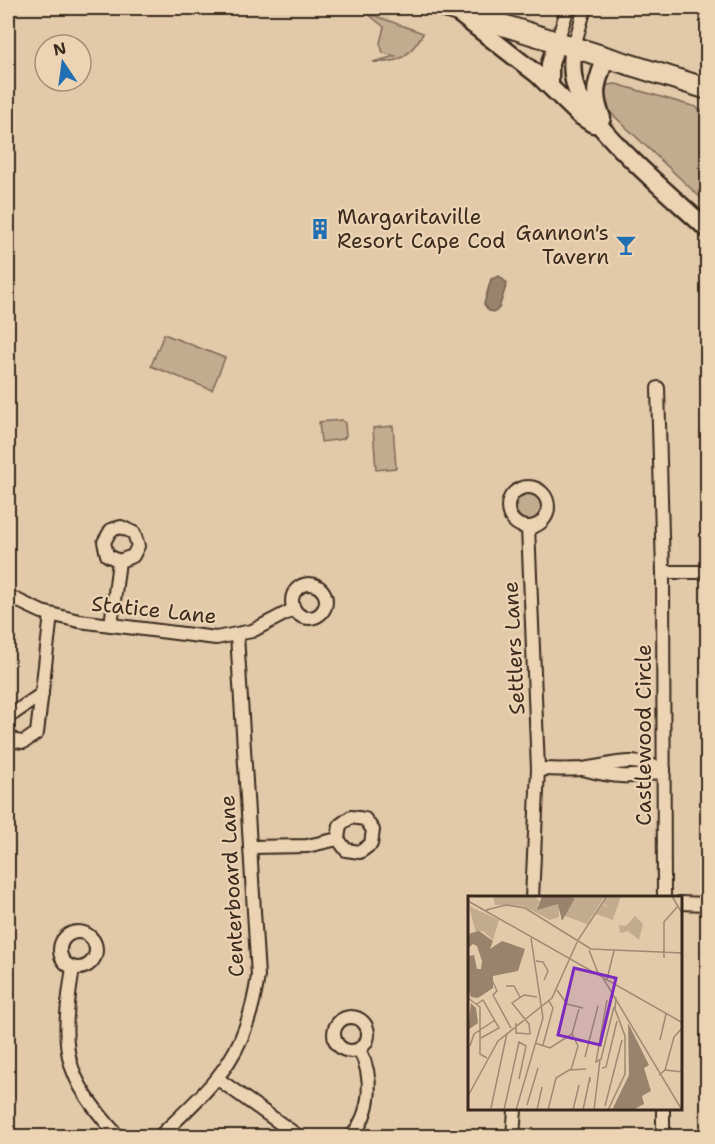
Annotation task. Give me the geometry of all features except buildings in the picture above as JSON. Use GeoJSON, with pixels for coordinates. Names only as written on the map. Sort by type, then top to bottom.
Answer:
{"type":"FeatureCollection","features":[{"type":"Feature","properties":{"kind":"main road"},"geometry":{"type":"LineString","coordinates":[[450,8],[708,89]]}},
{"type":"Feature","properties":{"kind":"main road"},"geometry":{"type":"LineString","coordinates":[[450,8],[550,86],[579,115],[610,135]]}},
{"type":"Feature","properties":{"kind":"main road"},"geometry":{"type":"LineString","coordinates":[[550,86],[549,71],[566,44]]}},
{"type":"Feature","properties":{"kind":"main road"},"geometry":{"type":"LineString","coordinates":[[566,44],[579,96],[610,135],[708,230]]}},
{"type":"Feature","properties":{"kind":"main road"},"geometry":{"type":"LineString","coordinates":[[606,57],[595,97],[610,135]]}},
{"type":"Feature","properties":{"kind":"street"},"geometry":{"type":"LineString","coordinates":[[566,44],[568,8]]}},
{"type":"Feature","properties":{"kind":"street"},"geometry":{"type":"LineString","coordinates":[[566,44],[585,8]]}},
{"type":"Feature","properties":{"kind":"street","name":"Castlewood Circle"},"geometry":{"type":"LineString","coordinates":[[658,388],[663,572],[664,896]]}},
{"type":"Feature","properties":{"kind":"street","name":"Settlers Lane"},"geometry":{"type":"LineString","coordinates":[[528,527],[538,769],[532,896]]}},
{"type":"Feature","properties":{"kind":"street"},"geometry":{"type":"LineString","coordinates":[[111,625],[119,561]]}},
{"type":"Feature","properties":{"kind":"street"},"geometry":{"type":"LineString","coordinates":[[663,572],[708,572]]}},
{"type":"Feature","properties":{"kind":"street","name":"Statice Lane"},"geometry":{"type":"LineString","coordinates":[[8,596],[51,615],[207,637],[237,635],[252,631],[294,609]]}},
{"type":"Feature","properties":{"kind":"street"},"geometry":{"type":"LineString","coordinates":[[8,735],[21,742],[36,736],[51,615]]}},
{"type":"Feature","properties":{"kind":"street","name":"Centerboard Lane"},"geometry":{"type":"LineString","coordinates":[[159,1137],[218,1079],[238,1049],[246,1030],[258,976],[237,635]]}},
{"type":"Feature","properties":{"kind":"street"},"geometry":{"type":"LineString","coordinates":[[8,717],[42,694]]}},
{"type":"Feature","properties":{"kind":"street"},"geometry":{"type":"LineString","coordinates":[[538,769],[581,769],[613,777],[643,777],[664,770]]}},
{"type":"Feature","properties":{"kind":"street"},"geometry":{"type":"LineString","coordinates":[[251,847],[307,846],[338,839]]}},
{"type":"Feature","properties":{"kind":"street"},"geometry":{"type":"LineString","coordinates":[[682,903],[708,904]]}},
{"type":"Feature","properties":{"kind":"street"},"geometry":{"type":"LineString","coordinates":[[73,968],[66,1015],[68,1060],[86,1099],[118,1137]]}},
{"type":"Feature","properties":{"kind":"street"},"geometry":{"type":"LineString","coordinates":[[352,1137],[366,1110],[369,1089],[367,1068],[359,1049]]}},
{"type":"Feature","properties":{"kind":"street"},"geometry":{"type":"LineString","coordinates":[[218,1079],[297,1137]]}},
{"type":"Feature","properties":{"kind":"street"},"geometry":{"type":"LineString","coordinates":[[513,1137],[515,1111]]}},
{"type":"Feature","properties":{"kind":"street"},"geometry":{"type":"LineString","coordinates":[[663,1111],[663,1137]]}},
{"type":"Feature","properties":{"kind":"shaded area"},"geometry":{"type":"Polygon","coordinates":[[[367,13],[423,34],[403,57],[390,62],[373,62],[395,56],[383,53],[380,43],[384,27],[367,13]]]}},
{"type":"Feature","properties":{"kind":"shaded area"},"geometry":{"type":"Polygon","coordinates":[[[616,84],[696,107],[701,111],[704,109],[708,115],[707,199],[702,199],[610,112],[603,94],[607,85],[616,84]]]}},
{"type":"Feature","properties":{"kind":"shaded area"},"geometry":{"type":"Polygon","coordinates":[[[499,276],[507,283],[499,308],[495,312],[489,311],[484,304],[491,279],[499,276]]]}},
{"type":"Feature","properties":{"kind":"shaded area"},"geometry":{"type":"Polygon","coordinates":[[[164,334],[225,358],[212,390],[151,366],[164,334]]]}},
{"type":"Feature","properties":{"kind":"shaded area"},"geometry":{"type":"Polygon","coordinates":[[[342,420],[345,423],[346,436],[343,439],[321,442],[319,422],[342,420]]]}},
{"type":"Feature","properties":{"kind":"shaded area"},"geometry":{"type":"Polygon","coordinates":[[[393,426],[396,468],[376,470],[373,428],[393,426]]]}},
{"type":"Feature","properties":{"kind":"shaded area"},"geometry":{"type":"Polygon","coordinates":[[[529,494],[538,498],[542,507],[538,516],[529,520],[520,516],[516,507],[520,498],[529,494]]]}},
{"type":"Feature","properties":{"kind":"place","name":"Margaritaville Resort Cape Cod"},"geometry":{"type":"Point","coordinates":[320,229]}},
{"type":"Feature","properties":{"kind":"place","name":"Gannon's Tavern"},"geometry":{"type":"Point","coordinates":[626,245]}}]}
